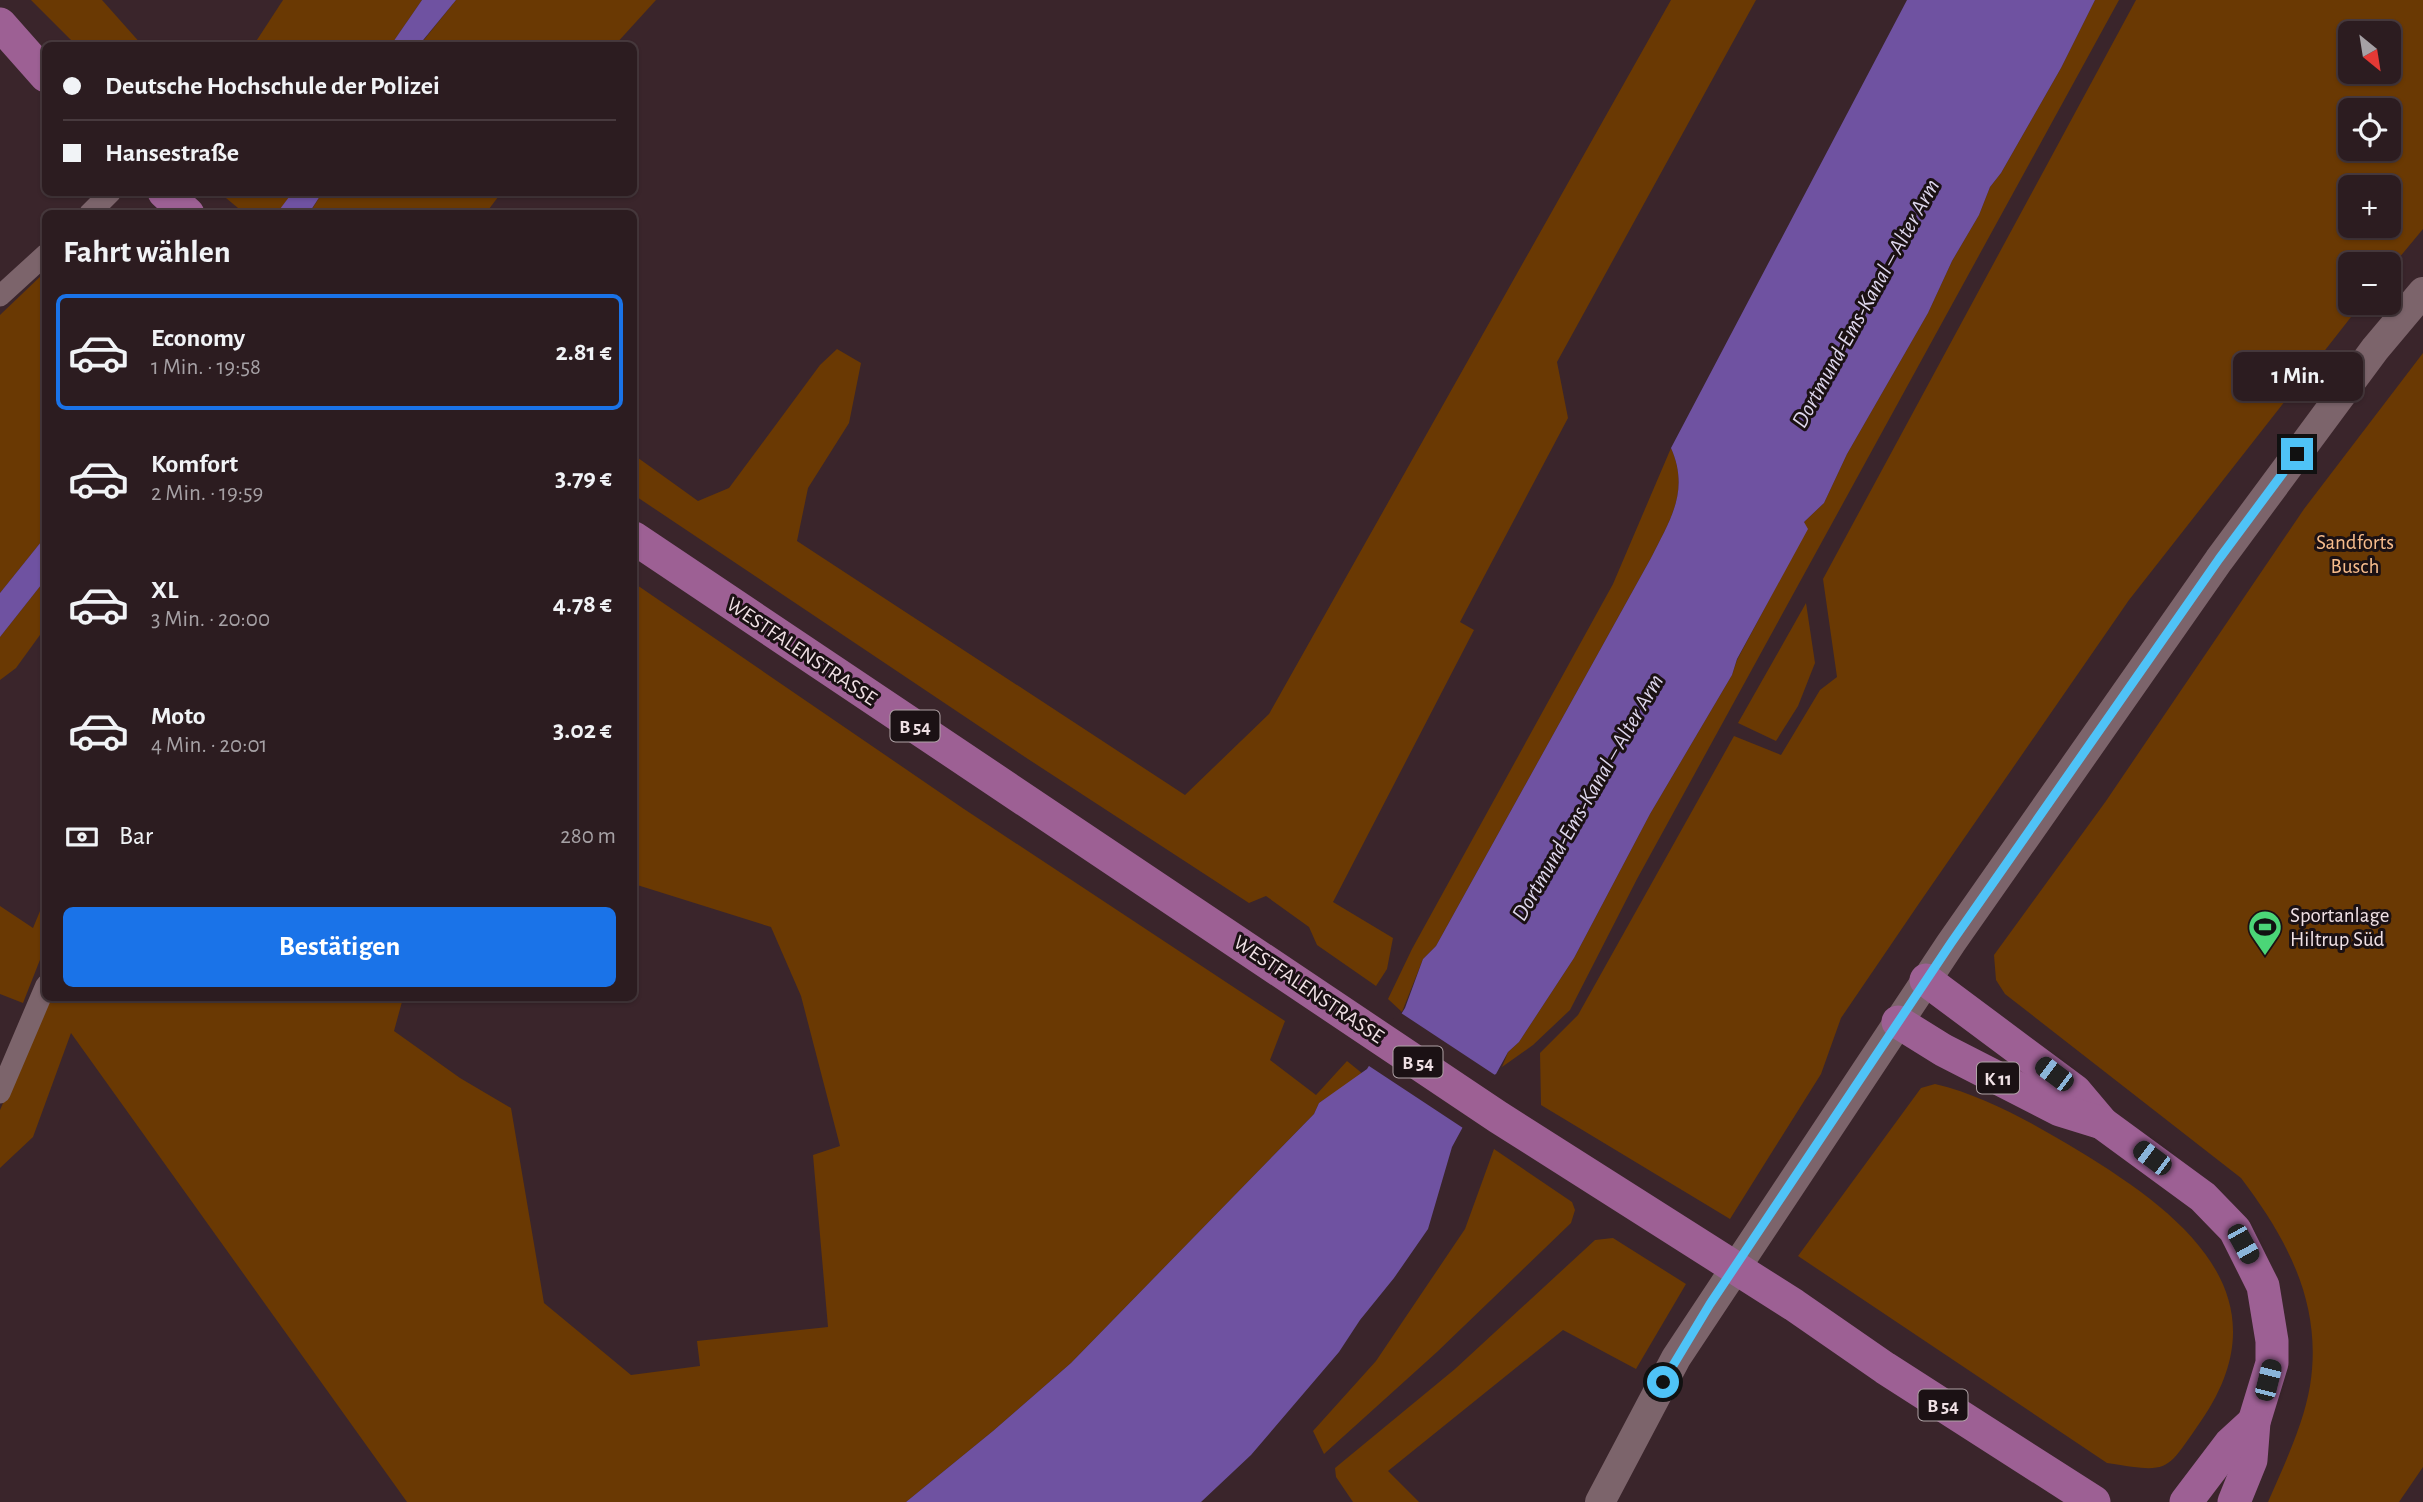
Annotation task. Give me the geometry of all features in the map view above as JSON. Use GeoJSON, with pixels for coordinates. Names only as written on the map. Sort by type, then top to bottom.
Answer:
{"type":"FeatureCollection","features":[{"type":"Feature","properties":{"kind":"main road"},"geometry":{"type":"LineString","coordinates":[[0,24],[42,71]]}},
{"type":"Feature","properties":{"kind":"main road"},"geometry":{"type":"LineString","coordinates":[[168,196],[184,210]]}},
{"type":"Feature","properties":{"kind":"main road"},"geometry":{"type":"LineString","coordinates":[[1600,1502],[1676,1358],[1926,980],[2219,559],[2375,349],[2423,292]]}},
{"type":"Feature","properties":{"kind":"main road","name":"WESTFALENSTRASSE"},"geometry":{"type":"LineString","coordinates":[[637,540],[1498,1117],[1794,1305],[1885,1368],[2094,1502]]}},
{"type":"Feature","properties":{"kind":"main road","name":"K 11"},"geometry":{"type":"LineString","coordinates":[[1926,980],[2075,1091],[2102,1123],[2203,1197],[2235,1230],[2263,1286],[2270,1313],[2272,1363],[2253,1422],[2251,1460],[2234,1502]]}},
{"type":"Feature","properties":{"kind":"main road","name":"K 11"},"geometry":{"type":"LineString","coordinates":[[1898,1022],[1943,1050],[2060,1110],[2102,1123]]}},
{"type":"Feature","properties":{"kind":"main road","name":"K 11"},"geometry":{"type":"LineString","coordinates":[[2186,1502],[2230,1444],[2253,1422]]}},
{"type":"Feature","properties":{"kind":"street"},"geometry":{"type":"LineString","coordinates":[[93,210],[107,196]]}},
{"type":"Feature","properties":{"kind":"street"},"geometry":{"type":"LineString","coordinates":[[0,296],[42,258]]}},
{"type":"Feature","properties":{"kind":"street"},"geometry":{"type":"LineString","coordinates":[[0,1093],[42,994]]}},
{"type":"Feature","properties":{"kind":"green space"},"geometry":{"type":"Polygon","coordinates":[[[31,0],[102,0],[139,42],[73,42],[31,0]]]}},
{"type":"Feature","properties":{"kind":"green space"},"geometry":{"type":"Polygon","coordinates":[[[283,0],[422,0],[393,42],[256,42],[283,0]]]}},
{"type":"Feature","properties":{"kind":"green space"},"geometry":{"type":"Polygon","coordinates":[[[456,0],[656,0],[618,42],[422,42],[456,0]]]}},
{"type":"Feature","properties":{"kind":"green space"},"geometry":{"type":"Polygon","coordinates":[[[1671,0],[1756,0],[1557,362],[1568,418],[1460,622],[1474,630],[1333,902],[1393,938],[1387,969],[1376,986],[1317,945],[1309,927],[1266,896],[1249,903],[1028,759],[637,497],[637,457],[698,501],[729,488],[820,365],[837,349],[861,363],[849,423],[808,488],[797,541],[1185,795],[1269,714],[1671,0]]]}},
{"type":"Feature","properties":{"kind":"green space"},"geometry":{"type":"Polygon","coordinates":[[[2095,0],[2119,0],[1637,879],[1570,1010],[1533,1045],[1502,1067],[1508,1052],[1519,1042],[1574,958],[1650,814],[1732,675],[1737,660],[1807,529],[1804,522],[1824,503],[1847,454],[1928,313],[1952,261],[1979,215],[1990,187],[2001,173],[2061,68],[2095,0]]]}},
{"type":"Feature","properties":{"kind":"green space"},"geometry":{"type":"Polygon","coordinates":[[[2136,0],[2423,0],[2423,229],[2401,256],[2401,252],[2338,252],[2338,315],[2353,315],[2129,600],[1920,902],[1841,1018],[1821,1074],[1730,1219],[1541,1105],[1540,1053],[1578,1015],[1734,736],[1781,755],[1820,690],[1837,677],[1823,579],[2136,0]]]}},
{"type":"Feature","properties":{"kind":"green space"},"geometry":{"type":"Polygon","coordinates":[[[224,196],[290,196],[280,210],[240,210],[224,196]]]}},
{"type":"Feature","properties":{"kind":"green space"},"geometry":{"type":"Polygon","coordinates":[[[320,196],[499,196],[488,210],[311,210],[320,196]]]}},
{"type":"Feature","properties":{"kind":"green space"},"geometry":{"type":"Polygon","coordinates":[[[42,275],[42,541],[0,593],[0,315],[42,275]]]}},
{"type":"Feature","properties":{"kind":"green space","name":"Sportanlage Hiltrup Süd"},"geometry":{"type":"Polygon","coordinates":[[[2423,353],[2423,1467],[2399,1502],[2268,1502],[2303,1416],[2313,1356],[2306,1301],[2287,1250],[2241,1178],[2005,994],[1996,980],[1994,955],[2106,801],[2304,509],[2423,353]]]}},
{"type":"Feature","properties":{"kind":"green space"},"geometry":{"type":"Polygon","coordinates":[[[1671,448],[1679,478],[1678,492],[1665,531],[1436,946],[1423,959],[1402,1012],[1388,999],[1412,949],[1613,584],[1671,448]]]}},
{"type":"Feature","properties":{"kind":"green space"},"geometry":{"type":"Polygon","coordinates":[[[42,584],[42,632],[16,668],[0,680],[0,637],[42,584]]]}},
{"type":"Feature","properties":{"kind":"green space"},"geometry":{"type":"Polygon","coordinates":[[[637,585],[964,809],[1285,1021],[1270,1060],[1316,1095],[1347,1061],[1363,1074],[1319,1103],[1314,1114],[1071,1363],[906,1502],[407,1502],[71,1033],[33,1137],[0,1168],[0,1110],[48,1001],[402,1001],[394,1031],[460,1078],[511,1108],[544,1303],[631,1375],[700,1366],[697,1341],[828,1327],[813,1155],[840,1146],[801,996],[771,927],[637,885],[637,585]]]}},
{"type":"Feature","properties":{"kind":"green space"},"geometry":{"type":"Polygon","coordinates":[[[1806,603],[1815,663],[1798,706],[1776,741],[1738,723],[1806,603]]]}},
{"type":"Feature","properties":{"kind":"green space"},"geometry":{"type":"Polygon","coordinates":[[[0,906],[33,928],[42,906],[42,955],[23,1003],[0,994],[0,906]]]}},
{"type":"Feature","properties":{"kind":"green space"},"geometry":{"type":"Polygon","coordinates":[[[1935,1084],[1973,1096],[2009,1112],[2117,1175],[2185,1230],[2211,1262],[2228,1297],[2233,1334],[2225,1376],[2201,1421],[2180,1451],[2164,1465],[2143,1468],[2107,1463],[1798,1256],[1921,1088],[1935,1084]]]}},
{"type":"Feature","properties":{"kind":"green space"},"geometry":{"type":"Polygon","coordinates":[[[1494,1149],[1572,1202],[1575,1210],[1571,1223],[1437,1352],[1324,1454],[1313,1431],[1376,1361],[1465,1229],[1494,1149]]]}},
{"type":"Feature","properties":{"kind":"green space"},"geometry":{"type":"Polygon","coordinates":[[[1613,1238],[1686,1284],[1636,1369],[1563,1330],[1388,1471],[1419,1502],[1353,1502],[1336,1477],[1335,1468],[1455,1369],[1595,1240],[1613,1238]]]}},
{"type":"Feature","properties":{"kind":"water"},"geometry":{"type":"Polygon","coordinates":[[[422,0],[456,0],[421,42],[393,42],[422,0]]]}},
{"type":"Feature","properties":{"kind":"water","name":"Dortmund-Ems-Kanal – Alter Arm"},"geometry":{"type":"Polygon","coordinates":[[[1907,0],[2095,0],[2061,68],[2001,173],[1990,187],[1979,215],[1952,261],[1928,313],[1847,454],[1824,503],[1804,522],[1808,529],[1737,659],[1732,675],[1650,814],[1574,958],[1519,1042],[1508,1052],[1496,1074],[1490,1077],[1452,1147],[1428,1229],[1339,1352],[1251,1455],[1201,1502],[906,1502],[1071,1363],[1314,1114],[1319,1103],[1367,1069],[1405,1008],[1423,959],[1436,946],[1665,531],[1678,492],[1679,478],[1671,448],[1907,0]]]}},
{"type":"Feature","properties":{"kind":"water"},"geometry":{"type":"Polygon","coordinates":[[[290,196],[320,196],[311,210],[279,210],[290,196]]]}},
{"type":"Feature","properties":{"kind":"water"},"geometry":{"type":"Polygon","coordinates":[[[42,541],[42,584],[0,637],[0,593],[42,541]]]}},
{"type":"Feature","properties":{"kind":"pier"},"geometry":{"type":"Polygon","coordinates":[[[1398,1011],[1498,1077],[1492,1080],[1466,1130],[1366,1064],[1398,1011]]]}},
{"type":"Feature","properties":{"kind":"place","name":"Sportanlage Hiltrup Süd"},"geometry":{"type":"Point","coordinates":[2265,957]}},
{"type":"Feature","properties":{"kind":"route"},"geometry":{"type":"LineString","coordinates":[[1663,1382],[1710,1304],[1951,943],[2219,559],[2297,454]]}},
{"type":"Feature","properties":{"kind":"park label","name":"Sandforts Busch"},"geometry":{"type":"Point","coordinates":[2355,554]}}]}
